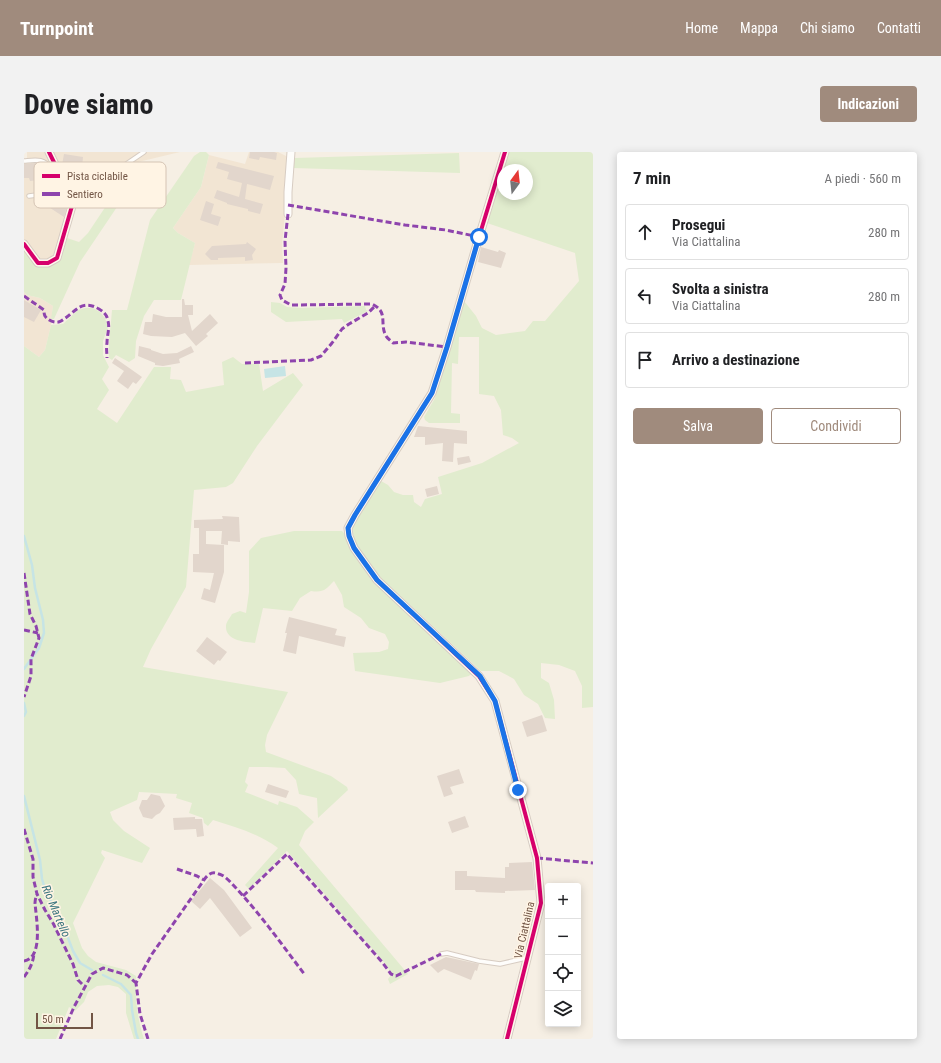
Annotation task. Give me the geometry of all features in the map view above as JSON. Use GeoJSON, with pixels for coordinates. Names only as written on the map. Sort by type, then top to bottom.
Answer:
{"type":"FeatureCollection","features":[{"type":"Feature","properties":{"kind":"street"},"geometry":{"type":"LineString","coordinates":[[50,152],[54,162]]}},
{"type":"Feature","properties":{"kind":"street"},"geometry":{"type":"LineString","coordinates":[[288,214],[291,152]]}},
{"type":"Feature","properties":{"kind":"street","name":"Via Ciattalina"},"geometry":{"type":"LineString","coordinates":[[505,152],[432,393],[348,528],[349,536],[354,548],[377,580],[480,676],[495,701],[537,858],[541,903],[507,1039]]}},
{"type":"Feature","properties":{"kind":"street"},"geometry":{"type":"LineString","coordinates":[[24,244],[38,263],[48,263],[57,258],[71,208]]}},
{"type":"Feature","properties":{"kind":"lane"},"geometry":{"type":"LineString","coordinates":[[128,162],[144,152]]}},
{"type":"Feature","properties":{"kind":"lane"},"geometry":{"type":"LineString","coordinates":[[24,161],[38,160],[45,162]]}},
{"type":"Feature","properties":{"kind":"lane"},"geometry":{"type":"LineString","coordinates":[[29,196],[34,195]]}},
{"type":"Feature","properties":{"kind":"lane"},"geometry":{"type":"LineString","coordinates":[[441,954],[447,953],[500,964],[527,958]]}},
{"type":"Feature","properties":{"kind":"shaded area"},"geometry":{"type":"Polygon","coordinates":[[[27,152],[180,152],[138,162],[34,162],[34,208],[76,208],[60,261],[46,267],[36,266],[24,249],[24,159],[27,160],[27,152]]]}},
{"type":"Feature","properties":{"kind":"shaded area"},"geometry":{"type":"Polygon","coordinates":[[[249,152],[278,152],[288,157],[284,194],[285,214],[282,244],[283,263],[189,265],[195,243],[178,233],[173,228],[201,187],[209,155],[245,164],[249,152]]]}},
{"type":"Feature","properties":{"kind":"shaded area"},"geometry":{"type":"Polygon","coordinates":[[[24,292],[27,295],[40,298],[53,306],[51,325],[45,350],[39,357],[24,346],[24,292]]]}},
{"type":"Feature","properties":{"kind":"green space"},"geometry":{"type":"Polygon","coordinates":[[[200,152],[206,152],[209,155],[201,187],[173,228],[178,233],[195,243],[181,300],[154,300],[144,316],[136,341],[135,358],[129,362],[116,355],[112,360],[109,358],[109,340],[112,310],[127,310],[150,220],[158,208],[166,208],[166,197],[194,156],[200,152]]]}},
{"type":"Feature","properties":{"kind":"green space"},"geometry":{"type":"Polygon","coordinates":[[[508,152],[593,152],[593,707],[582,708],[582,686],[575,671],[559,665],[541,663],[541,678],[549,683],[554,700],[555,719],[545,718],[538,704],[524,695],[514,679],[499,671],[481,671],[380,577],[357,546],[352,531],[354,523],[381,481],[388,485],[394,492],[403,495],[413,495],[414,502],[421,507],[425,499],[442,494],[438,477],[482,463],[519,443],[512,438],[503,435],[501,410],[494,396],[479,394],[479,337],[459,337],[458,364],[452,363],[451,413],[460,414],[460,423],[429,423],[424,417],[435,398],[464,301],[476,316],[482,328],[496,335],[525,331],[533,321],[545,321],[579,281],[575,253],[487,223],[497,189],[497,200],[533,200],[533,164],[504,164],[508,152]]]}},
{"type":"Feature","properties":{"kind":"green space"},"geometry":{"type":"Polygon","coordinates":[[[459,153],[460,173],[293,168],[295,158],[459,153]]]}},
{"type":"Feature","properties":{"kind":"green space"},"geometry":{"type":"Polygon","coordinates":[[[105,208],[116,208],[80,262],[54,319],[51,319],[53,306],[40,298],[27,295],[24,292],[24,250],[36,266],[46,267],[60,261],[67,238],[79,242],[88,233],[105,208]]]}},
{"type":"Feature","properties":{"kind":"green space"},"geometry":{"type":"Polygon","coordinates":[[[271,302],[280,303],[287,307],[301,308],[365,306],[366,310],[368,311],[344,323],[342,319],[286,322],[271,312],[271,302]]]}},
{"type":"Feature","properties":{"kind":"green space"},"geometry":{"type":"Polygon","coordinates":[[[93,308],[100,312],[105,318],[108,327],[103,341],[103,355],[109,367],[102,379],[109,390],[97,409],[117,423],[154,367],[171,367],[170,379],[181,380],[186,392],[224,385],[222,362],[233,357],[242,364],[259,364],[263,391],[293,373],[303,385],[257,446],[233,483],[226,487],[194,490],[186,587],[151,649],[143,667],[288,692],[267,735],[265,745],[266,752],[331,776],[347,787],[348,790],[318,818],[317,798],[299,794],[296,780],[285,768],[249,767],[245,782],[248,785],[245,792],[278,805],[279,801],[297,807],[314,822],[305,831],[299,845],[408,974],[390,984],[388,979],[392,974],[383,961],[287,851],[249,889],[245,885],[278,848],[271,843],[239,828],[213,820],[208,826],[204,823],[203,818],[189,813],[192,803],[176,798],[177,794],[139,792],[137,800],[110,812],[113,820],[124,831],[150,848],[142,863],[102,850],[101,853],[105,858],[73,923],[82,948],[88,956],[96,962],[126,970],[136,976],[137,1008],[144,1039],[134,1039],[126,1013],[126,994],[118,987],[109,985],[97,986],[88,992],[84,1002],[75,1011],[69,1007],[56,1039],[24,1039],[24,346],[39,357],[45,350],[51,325],[63,324],[78,310],[93,308]]]}},
{"type":"Feature","properties":{"kind":"green space"},"geometry":{"type":"Polygon","coordinates":[[[294,531],[342,531],[345,534],[351,549],[471,672],[471,674],[469,676],[440,683],[355,671],[353,653],[379,652],[388,649],[389,642],[385,634],[369,628],[361,618],[344,607],[342,595],[334,581],[324,590],[311,591],[300,598],[292,611],[263,608],[255,643],[232,638],[227,631],[227,622],[232,614],[240,611],[246,613],[249,592],[249,551],[261,538],[294,531]]]}},
{"type":"Feature","properties":{"kind":"water"},"geometry":{"type":"Polygon","coordinates":[[[285,366],[286,376],[265,378],[264,369],[285,366]]]}},
{"type":"Feature","properties":{"kind":"building"},"geometry":{"type":"Polygon","coordinates":[[[250,152],[274,152],[277,153],[276,160],[260,157],[259,160],[249,158],[250,152]]]}},
{"type":"Feature","properties":{"kind":"building"},"geometry":{"type":"Polygon","coordinates":[[[64,154],[83,157],[83,162],[63,162],[64,154]]]}},
{"type":"Feature","properties":{"kind":"building"},"geometry":{"type":"Polygon","coordinates":[[[218,162],[274,176],[270,190],[247,184],[245,199],[263,204],[260,214],[248,211],[248,209],[227,204],[214,198],[217,190],[239,197],[242,183],[227,179],[229,172],[216,168],[218,162]]]}},
{"type":"Feature","properties":{"kind":"building"},"geometry":{"type":"Polygon","coordinates":[[[34,163],[34,181],[30,181],[29,178],[24,178],[24,164],[34,163]]]}},
{"type":"Feature","properties":{"kind":"building"},"geometry":{"type":"Polygon","coordinates":[[[206,201],[214,204],[211,214],[221,217],[218,226],[200,220],[206,201]]]}},
{"type":"Feature","properties":{"kind":"building"},"geometry":{"type":"Polygon","coordinates":[[[50,208],[66,208],[64,217],[50,208]]]}},
{"type":"Feature","properties":{"kind":"building"},"geometry":{"type":"Polygon","coordinates":[[[247,242],[256,249],[252,255],[253,260],[245,261],[245,257],[218,258],[218,260],[211,260],[205,254],[212,246],[246,244],[247,242]]]}},
{"type":"Feature","properties":{"kind":"building"},"geometry":{"type":"Polygon","coordinates":[[[481,247],[498,252],[499,250],[506,253],[501,268],[478,262],[481,247]]]}},
{"type":"Feature","properties":{"kind":"building"},"geometry":{"type":"Polygon","coordinates":[[[182,299],[184,299],[185,305],[193,305],[193,315],[188,315],[192,331],[210,314],[218,323],[206,334],[208,336],[196,346],[185,333],[172,337],[143,334],[145,322],[152,322],[153,314],[166,317],[182,317],[182,299]]]}},
{"type":"Feature","properties":{"kind":"building"},"geometry":{"type":"Polygon","coordinates":[[[24,300],[41,310],[34,322],[24,317],[24,300]]]}},
{"type":"Feature","properties":{"kind":"building"},"geometry":{"type":"Polygon","coordinates":[[[139,346],[163,354],[177,353],[191,346],[194,352],[179,359],[180,363],[163,366],[155,365],[155,363],[138,356],[139,346]]]}},
{"type":"Feature","properties":{"kind":"building"},"geometry":{"type":"Polygon","coordinates":[[[115,358],[142,377],[136,384],[133,382],[128,389],[117,381],[124,371],[112,363],[115,358]]]}},
{"type":"Feature","properties":{"kind":"building"},"geometry":{"type":"Polygon","coordinates":[[[418,426],[467,431],[467,444],[454,443],[453,462],[442,461],[443,443],[425,445],[425,437],[414,437],[418,426]]]}},
{"type":"Feature","properties":{"kind":"building"},"geometry":{"type":"Polygon","coordinates":[[[469,456],[471,462],[458,465],[457,458],[469,456]]]}},
{"type":"Feature","properties":{"kind":"building"},"geometry":{"type":"Polygon","coordinates":[[[437,486],[439,494],[427,497],[425,489],[437,486]]]}},
{"type":"Feature","properties":{"kind":"building"},"geometry":{"type":"Polygon","coordinates":[[[222,516],[239,517],[240,542],[228,541],[228,545],[221,544],[222,531],[206,531],[206,544],[224,545],[224,572],[215,603],[201,599],[204,588],[210,590],[214,573],[193,572],[193,554],[199,554],[199,528],[194,528],[194,520],[223,519],[222,516]]]}},
{"type":"Feature","properties":{"kind":"building"},"geometry":{"type":"Polygon","coordinates":[[[289,617],[337,629],[335,635],[346,637],[344,647],[299,636],[296,654],[283,651],[289,617]]]}},
{"type":"Feature","properties":{"kind":"building"},"geometry":{"type":"Polygon","coordinates":[[[207,637],[227,652],[220,661],[218,660],[214,665],[196,651],[207,637]]]}},
{"type":"Feature","properties":{"kind":"building"},"geometry":{"type":"Polygon","coordinates":[[[542,715],[547,731],[527,737],[522,722],[542,715]]]}},
{"type":"Feature","properties":{"kind":"building"},"geometry":{"type":"Polygon","coordinates":[[[459,769],[464,783],[450,787],[453,794],[444,797],[437,776],[459,769]]]}},
{"type":"Feature","properties":{"kind":"building"},"geometry":{"type":"Polygon","coordinates":[[[268,784],[289,791],[286,798],[265,792],[268,784]]]}},
{"type":"Feature","properties":{"kind":"building"},"geometry":{"type":"Polygon","coordinates":[[[151,794],[160,796],[165,806],[160,813],[152,819],[143,817],[139,808],[142,800],[147,800],[151,794]]]}},
{"type":"Feature","properties":{"kind":"building"},"geometry":{"type":"Polygon","coordinates":[[[465,816],[469,827],[452,833],[448,822],[465,816]]]}},
{"type":"Feature","properties":{"kind":"building"},"geometry":{"type":"Polygon","coordinates":[[[195,817],[195,819],[202,819],[204,836],[197,837],[196,829],[174,830],[173,818],[195,817]]]}},
{"type":"Feature","properties":{"kind":"building"},"geometry":{"type":"Polygon","coordinates":[[[532,862],[535,890],[505,891],[505,893],[455,890],[455,871],[467,871],[467,876],[505,878],[505,867],[509,867],[509,863],[532,862]]]}},
{"type":"Feature","properties":{"kind":"building"},"geometry":{"type":"Polygon","coordinates":[[[210,878],[224,890],[252,928],[240,937],[210,898],[200,909],[191,901],[210,878]]]}},
{"type":"Feature","properties":{"kind":"building"},"geometry":{"type":"Polygon","coordinates":[[[446,957],[479,964],[477,971],[475,970],[471,980],[444,969],[438,973],[430,965],[446,957]]]}},
{"type":"Feature","properties":{"kind":"waterway","name":"Rio Martello"},"geometry":{"type":"LineString","coordinates":[[24,536],[32,565],[35,588],[43,620],[44,633],[39,648],[24,669]]}},
{"type":"Feature","properties":{"kind":"waterway","name":"Rio Martello"},"geometry":{"type":"LineString","coordinates":[[24,703],[26,712],[24,716]]}},
{"type":"Feature","properties":{"kind":"waterway","name":"Rio Martello"},"geometry":{"type":"LineString","coordinates":[[24,796],[40,860],[42,879],[46,892],[62,922],[73,951],[80,963],[92,970]]}},
{"type":"Feature","properties":{"kind":"waterway"},"geometry":{"type":"LineString","coordinates":[[103,975],[121,984],[131,995],[132,1010],[138,1039]]}},
{"type":"Feature","properties":{"kind":"marked path"},"geometry":{"type":"LineString","coordinates":[[288,205],[405,225],[446,230],[479,237]]}},
{"type":"Feature","properties":{"kind":"marked path"},"geometry":{"type":"LineString","coordinates":[[288,214],[285,241],[285,284],[280,295],[282,300],[291,305],[372,304],[377,307],[382,314],[384,331],[393,343],[406,342],[447,347]]}},
{"type":"Feature","properties":{"kind":"marked path"},"geometry":{"type":"LineString","coordinates":[[24,296],[44,310],[46,318],[55,322],[61,321],[78,308],[87,305],[93,306],[102,311],[107,317],[109,324],[107,358]]}},
{"type":"Feature","properties":{"kind":"marked path"},"geometry":{"type":"LineString","coordinates":[[245,363],[311,360],[321,356],[342,329],[368,313],[375,306]]}},
{"type":"Feature","properties":{"kind":"marked path"},"geometry":{"type":"LineString","coordinates":[[24,573],[30,614],[36,626],[39,638],[31,659],[31,676],[24,697]]}},
{"type":"Feature","properties":{"kind":"marked path"},"geometry":{"type":"LineString","coordinates":[[24,630],[38,633]]}},
{"type":"Feature","properties":{"kind":"marked path"},"geometry":{"type":"LineString","coordinates":[[24,829],[33,859],[33,877],[37,894],[73,964],[78,980],[85,987]]}},
{"type":"Feature","properties":{"kind":"marked path"},"geometry":{"type":"LineString","coordinates":[[243,896],[287,854],[391,974],[396,976],[441,954]]}},
{"type":"Feature","properties":{"kind":"marked path"},"geometry":{"type":"LineString","coordinates":[[537,858],[593,863]]}},
{"type":"Feature","properties":{"kind":"marked path"},"geometry":{"type":"LineString","coordinates":[[177,869],[204,880]]}},
{"type":"Feature","properties":{"kind":"marked path"},"geometry":{"type":"LineString","coordinates":[[148,1039],[140,1014],[136,983],[152,954],[210,874],[217,873],[224,876],[236,888],[263,920],[305,975]]}},
{"type":"Feature","properties":{"kind":"marked path"},"geometry":{"type":"LineString","coordinates":[[24,961],[30,958],[37,945],[35,903],[37,894]]}},
{"type":"Feature","properties":{"kind":"marked path"},"geometry":{"type":"LineString","coordinates":[[24,977],[31,966],[34,953]]}},
{"type":"Feature","properties":{"kind":"marked path"},"geometry":{"type":"LineString","coordinates":[[60,1039],[74,1007],[92,974],[103,968],[127,975],[136,983]]}},
{"type":"Feature","properties":{"kind":"cycle path"},"geometry":{"type":"LineString","coordinates":[[49,152],[54,162]]}},
{"type":"Feature","properties":{"kind":"cycle path"},"geometry":{"type":"LineString","coordinates":[[505,152],[432,393],[348,528],[349,536],[354,548],[377,580],[479,676],[495,701],[537,858],[541,903],[507,1039]]}},
{"type":"Feature","properties":{"kind":"cycle path"},"geometry":{"type":"LineString","coordinates":[[24,244],[38,263],[48,263],[57,258],[71,208]]}},
{"type":"Feature","properties":{"kind":"route"},"geometry":{"type":"LineString","coordinates":[[479,237],[432,393],[348,528],[349,536],[354,548],[377,580],[480,676],[495,701],[518,790]]}}]}
